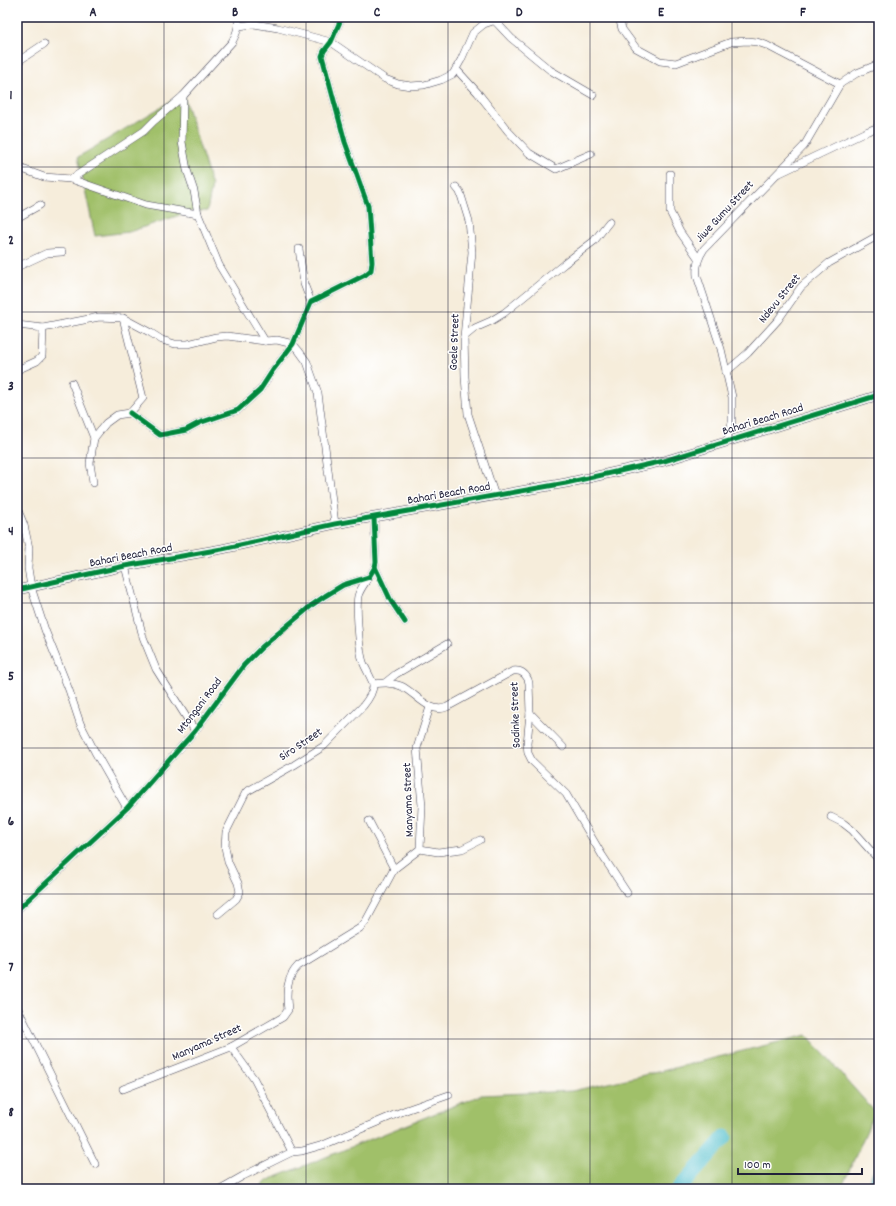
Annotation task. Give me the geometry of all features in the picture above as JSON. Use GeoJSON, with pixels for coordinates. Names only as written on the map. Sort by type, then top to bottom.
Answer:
{"type":"FeatureCollection","features":[{"type":"Feature","properties":{"kind":"street"},"geometry":{"type":"LineString","coordinates":[[71,179],[144,131],[182,96],[232,42],[239,26],[238,17]]}},
{"type":"Feature","properties":{"kind":"street"},"geometry":{"type":"LineString","coordinates":[[130,413],[160,435],[186,430],[199,423],[238,410],[260,390],[293,344],[311,302],[365,275],[371,270],[372,262],[368,206],[345,142],[322,56],[324,50],[331,42],[342,17]]}},
{"type":"Feature","properties":{"kind":"street"},"geometry":{"type":"LineString","coordinates":[[239,26],[254,24],[278,28],[331,42],[385,79],[398,84],[411,86],[424,85],[453,74],[473,33],[484,24],[504,17]]}},
{"type":"Feature","properties":{"kind":"street"},"geometry":{"type":"LineString","coordinates":[[619,17],[622,29],[636,48],[660,61],[676,63],[732,42],[757,42],[766,45],[840,84]]}},
{"type":"Feature","properties":{"kind":"street"},"geometry":{"type":"LineString","coordinates":[[494,20],[511,38],[550,70],[593,95]]}},
{"type":"Feature","properties":{"kind":"street"},"geometry":{"type":"LineString","coordinates":[[17,62],[44,44]]}},
{"type":"Feature","properties":{"kind":"street","name":"Jiwe Gumu Street"},"geometry":{"type":"LineString","coordinates":[[728,441],[732,422],[732,397],[721,349],[696,276],[698,258],[704,249],[804,146],[840,84],[857,73],[879,64]]}},
{"type":"Feature","properties":{"kind":"street"},"geometry":{"type":"LineString","coordinates":[[456,69],[478,93],[508,131],[529,153],[540,160],[556,169],[591,154]]}},
{"type":"Feature","properties":{"kind":"street"},"geometry":{"type":"LineString","coordinates":[[182,96],[182,142],[198,214],[219,265],[265,341]]}},
{"type":"Feature","properties":{"kind":"street"},"geometry":{"type":"LineString","coordinates":[[773,177],[879,127]]}},
{"type":"Feature","properties":{"kind":"street"},"geometry":{"type":"LineString","coordinates":[[17,166],[44,177],[71,179],[146,205],[198,214]]}},
{"type":"Feature","properties":{"kind":"street"},"geometry":{"type":"LineString","coordinates":[[670,174],[670,212],[680,232],[698,258]]}},
{"type":"Feature","properties":{"kind":"street","name":"Goele Street"},"geometry":{"type":"LineString","coordinates":[[456,187],[460,192],[469,221],[472,252],[464,337],[468,414],[495,496]]}},
{"type":"Feature","properties":{"kind":"street"},"geometry":{"type":"LineString","coordinates":[[17,218],[40,205]]}},
{"type":"Feature","properties":{"kind":"street"},"geometry":{"type":"LineString","coordinates":[[464,337],[475,328],[504,313],[564,264],[594,242],[609,222]]}},
{"type":"Feature","properties":{"kind":"street","name":"Ndevu Street"},"geometry":{"type":"LineString","coordinates":[[726,372],[748,353],[778,320],[801,287],[829,263],[879,235]]}},
{"type":"Feature","properties":{"kind":"street"},"geometry":{"type":"LineString","coordinates":[[299,249],[304,284],[311,302]]}},
{"type":"Feature","properties":{"kind":"street"},"geometry":{"type":"LineString","coordinates":[[17,268],[47,253],[62,252]]}},
{"type":"Feature","properties":{"kind":"street"},"geometry":{"type":"LineString","coordinates":[[17,325],[42,328],[99,317],[123,318],[162,340],[175,344],[188,344],[216,337],[228,336],[265,341],[277,340],[293,344],[307,362],[318,393],[335,524]]}},
{"type":"Feature","properties":{"kind":"street"},"geometry":{"type":"LineString","coordinates":[[92,483],[90,462],[94,438],[106,423],[117,415],[130,413],[143,398],[123,318]]}},
{"type":"Feature","properties":{"kind":"street"},"geometry":{"type":"LineString","coordinates":[[17,370],[37,361],[42,356],[42,328]]}},
{"type":"Feature","properties":{"kind":"street"},"geometry":{"type":"LineString","coordinates":[[72,383],[94,438]]}},
{"type":"Feature","properties":{"kind":"street","name":"Bahari Beach Road"},"geometry":{"type":"LineString","coordinates":[[17,590],[125,566],[222,549],[335,524],[566,483],[664,461],[879,395]]}},
{"type":"Feature","properties":{"kind":"street"},"geometry":{"type":"LineString","coordinates":[[17,508],[24,525],[29,548],[28,568],[31,587],[45,630],[69,690],[80,723],[127,808]]}},
{"type":"Feature","properties":{"kind":"street"},"geometry":{"type":"LineString","coordinates":[[374,518],[376,562],[375,567],[362,586],[358,597],[357,608],[362,660],[373,684],[386,682],[400,685],[412,692],[430,707]]}},
{"type":"Feature","properties":{"kind":"street"},"geometry":{"type":"LineString","coordinates":[[125,566],[143,637],[156,669],[195,731]]}},
{"type":"Feature","properties":{"kind":"street"},"geometry":{"type":"LineString","coordinates":[[375,567],[391,601],[405,622]]}},
{"type":"Feature","properties":{"kind":"street","name":"Mtongani Road"},"geometry":{"type":"LineString","coordinates":[[17,910],[127,808],[195,731],[244,665],[262,647],[312,604],[324,596],[344,585],[369,577]]}},
{"type":"Feature","properties":{"kind":"street"},"geometry":{"type":"LineString","coordinates":[[386,682],[396,674],[447,644]]}},
{"type":"Feature","properties":{"kind":"street","name":"Sodinke Street"},"geometry":{"type":"LineString","coordinates":[[430,707],[438,710],[443,709],[509,673],[516,671],[524,673],[528,680],[530,713],[527,744],[528,753],[532,761],[566,794],[598,849],[627,893]]}},
{"type":"Feature","properties":{"kind":"street","name":"Siro Street"},"geometry":{"type":"LineString","coordinates":[[218,914],[236,899],[240,892],[238,883],[228,862],[224,847],[226,832],[246,792],[324,746],[368,700],[372,693],[373,684]]}},
{"type":"Feature","properties":{"kind":"street","name":"Manyama Street"},"geometry":{"type":"LineString","coordinates":[[123,1089],[231,1047],[283,1017],[288,1010],[286,997],[288,985],[294,969],[360,928],[366,921],[394,869],[420,849],[422,806],[417,748],[430,707]]}},
{"type":"Feature","properties":{"kind":"street"},"geometry":{"type":"LineString","coordinates":[[530,713],[563,747]]}},
{"type":"Feature","properties":{"kind":"street"},"geometry":{"type":"LineString","coordinates":[[831,817],[843,823],[852,830],[879,860]]}},
{"type":"Feature","properties":{"kind":"street"},"geometry":{"type":"LineString","coordinates":[[369,822],[394,869]]}},
{"type":"Feature","properties":{"kind":"street"},"geometry":{"type":"LineString","coordinates":[[420,849],[438,852],[462,849],[480,840]]}},
{"type":"Feature","properties":{"kind":"street"},"geometry":{"type":"LineString","coordinates":[[17,1007],[95,1164]]}},
{"type":"Feature","properties":{"kind":"street"},"geometry":{"type":"LineString","coordinates":[[231,1047],[254,1079],[292,1152]]}},
{"type":"Feature","properties":{"kind":"street"},"geometry":{"type":"LineString","coordinates":[[220,1189],[242,1176],[292,1152],[302,1151],[323,1145],[406,1110],[448,1095]]}},
{"type":"Feature","properties":{"kind":"green space"},"geometry":{"type":"Polygon","coordinates":[[[183,94],[212,186],[207,211],[189,212],[129,232],[95,236],[78,157],[183,94]]]}},
{"type":"Feature","properties":{"kind":"green space"},"geometry":{"type":"Polygon","coordinates":[[[807,1035],[875,1112],[841,1189],[259,1189],[266,1181],[481,1095],[572,1091],[662,1071],[807,1035]]]}},
{"type":"Feature","properties":{"kind":"water"},"geometry":{"type":"Polygon","coordinates":[[[879,1157],[879,1189],[866,1189],[879,1157]]]}},
{"type":"Feature","properties":{"kind":"waterway"},"geometry":{"type":"LineString","coordinates":[[679,1189],[725,1137]]}},
{"type":"Feature","properties":{"kind":"cycle path"},"geometry":{"type":"LineString","coordinates":[[130,413],[160,435],[186,430],[199,423],[238,410],[260,390],[293,344],[311,302],[365,275],[371,270],[372,262],[368,206],[345,142],[322,56],[331,42],[342,17]]}},
{"type":"Feature","properties":{"kind":"cycle path"},"geometry":{"type":"LineString","coordinates":[[17,590],[125,566],[222,549],[335,524],[566,483],[664,461],[879,395]]}},
{"type":"Feature","properties":{"kind":"cycle path"},"geometry":{"type":"LineString","coordinates":[[17,910],[127,808],[195,731],[244,665],[262,647],[325,596],[343,585],[369,577],[375,567],[376,562],[374,518]]}},
{"type":"Feature","properties":{"kind":"cycle path"},"geometry":{"type":"LineString","coordinates":[[375,567],[391,601],[405,622]]}}]}
